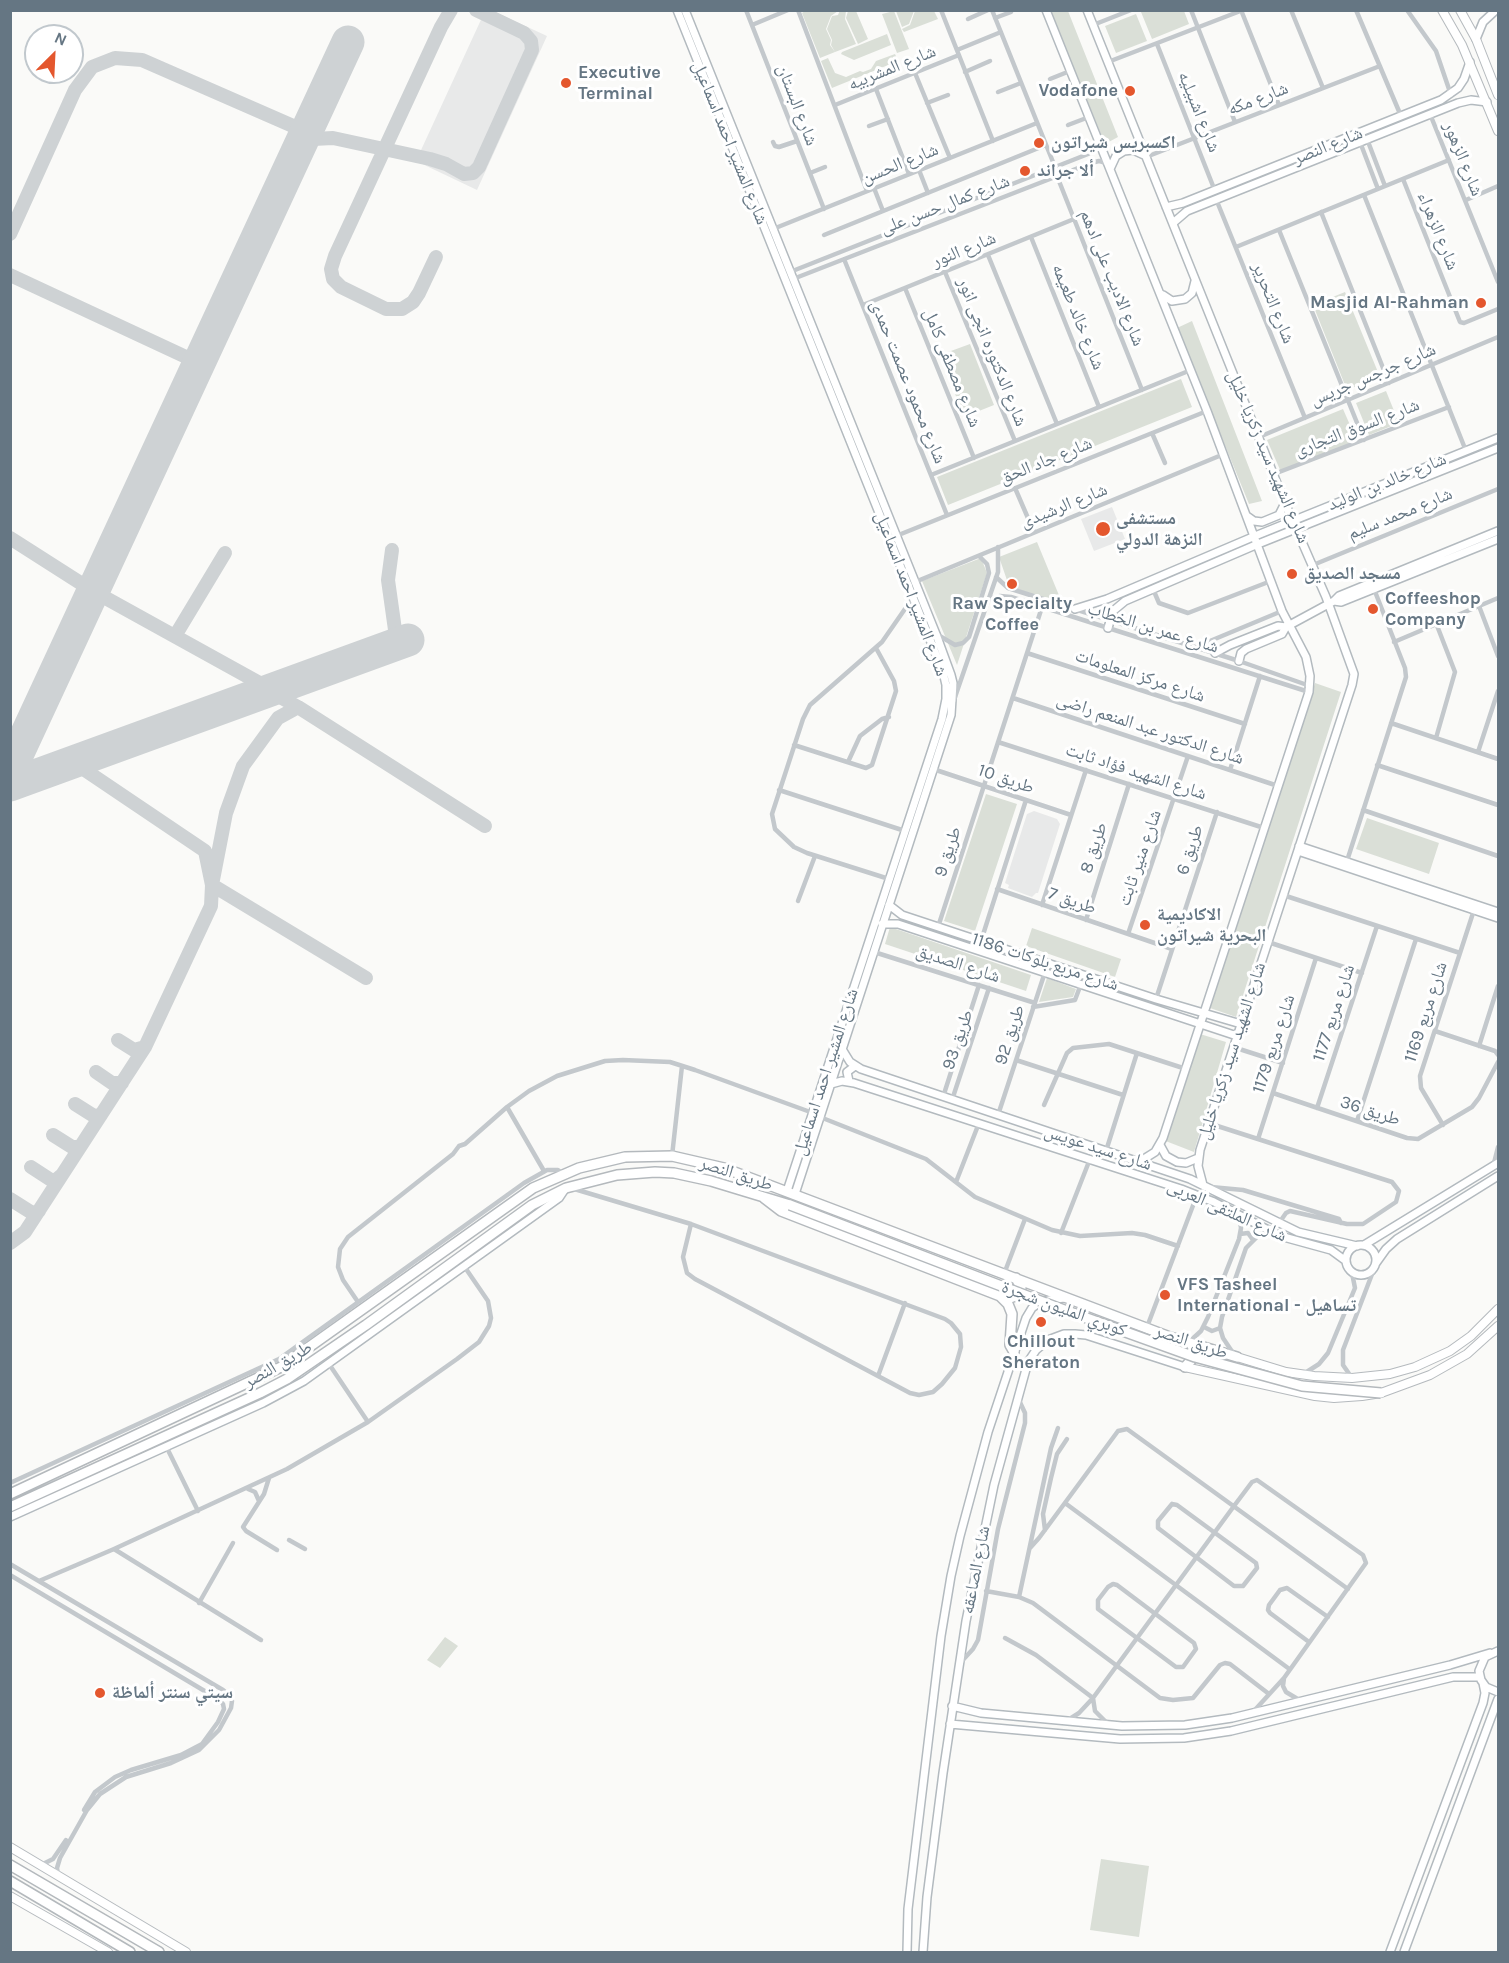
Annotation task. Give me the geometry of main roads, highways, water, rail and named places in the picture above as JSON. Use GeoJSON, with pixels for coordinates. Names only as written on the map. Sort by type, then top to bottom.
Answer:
{"type":"FeatureCollection","features":[{"type":"Feature","properties":{"kind":"highway","name":"طريق النصر"},"geometry":{"type":"LineString","coordinates":[[10,1494],[267,1375],[398,1279],[543,1182],[609,1159],[640,1155],[672,1156],[724,1168],[1147,1328],[1237,1357]]}},
{"type":"Feature","properties":{"kind":"highway","name":"طريق النصر"},"geometry":{"type":"LineString","coordinates":[[10,1507],[273,1386],[300,1371],[368,1328],[532,1205],[567,1188],[617,1174],[655,1172],[692,1176],[790,1205]]}},
{"type":"Feature","properties":{"kind":"highway"},"geometry":{"type":"LineString","coordinates":[[762,1197],[767,1203],[781,1211],[994,1293],[1010,1298],[1017,1296],[1021,1288],[1016,1278]]}},
{"type":"Feature","properties":{"kind":"highway","name":"كوبري المليون شجرة"},"geometry":{"type":"LineString","coordinates":[[790,1205],[1056,1307],[1187,1354],[1302,1386],[1381,1393]]}},
{"type":"Feature","properties":{"kind":"highway"},"geometry":{"type":"LineString","coordinates":[[994,1293],[1004,1300],[1010,1309],[1012,1320],[1010,1345],[1014,1352]]}},
{"type":"Feature","properties":{"kind":"highway"},"geometry":{"type":"LineString","coordinates":[[1185,1367],[1191,1362],[1193,1354],[1188,1343]]}},
{"type":"Feature","properties":{"kind":"highway"},"geometry":{"type":"LineString","coordinates":[[10,1865],[159,1953]]}},
{"type":"Feature","properties":{"kind":"highway"},"geometry":{"type":"LineString","coordinates":[[10,1881],[130,1953]]}},
{"type":"Feature","properties":{"kind":"main road"},"geometry":{"type":"LineString","coordinates":[[1442,10],[1470,62],[1498,131]]}},
{"type":"Feature","properties":{"kind":"main road"},"geometry":{"type":"LineString","coordinates":[[1460,10],[1476,39],[1498,94]]}},
{"type":"Feature","properties":{"kind":"main road","name":"طريق النصر"},"geometry":{"type":"LineString","coordinates":[[1237,1357],[1301,1374],[1352,1378],[1378,1376],[1403,1371],[1439,1357],[1471,1336],[1498,1309]]}},
{"type":"Feature","properties":{"kind":"main road","name":"طريق النصر"},"geometry":{"type":"LineString","coordinates":[[1185,1367],[1315,1396],[1347,1398],[1381,1393],[1410,1384],[1449,1365],[1467,1353],[1498,1326]]}},
{"type":"Feature","properties":{"kind":"main road"},"geometry":{"type":"LineString","coordinates":[[10,1847],[186,1953]]}},
{"type":"Feature","properties":{"kind":"main road"},"geometry":{"type":"LineString","coordinates":[[10,1896],[108,1953]]}},
{"type":"Feature","properties":{"kind":"place","name":"Executive Terminal"},"geometry":{"type":"Point","coordinates":[566,83]}},
{"type":"Feature","properties":{"kind":"place","name":"Vodafone"},"geometry":{"type":"Point","coordinates":[1130,91]}},
{"type":"Feature","properties":{"kind":"place","name":"اكسبريس شيراتون"},"geometry":{"type":"Point","coordinates":[1039,143]}},
{"type":"Feature","properties":{"kind":"place","name":"ألا جراند"},"geometry":{"type":"Point","coordinates":[1025,171]}},
{"type":"Feature","properties":{"kind":"place","name":"Masjid Al-Rahman"},"geometry":{"type":"Point","coordinates":[1481,303]}},
{"type":"Feature","properties":{"kind":"place","name":"مستشفى النزهة الدولي"},"geometry":{"type":"Point","coordinates":[1103,529]}},
{"type":"Feature","properties":{"kind":"place","name":"مسجد الصديق"},"geometry":{"type":"Point","coordinates":[1292,574]}},
{"type":"Feature","properties":{"kind":"place","name":"Raw Specialty Coffee"},"geometry":{"type":"Point","coordinates":[1012,584]}},
{"type":"Feature","properties":{"kind":"place","name":"Coffeeshop Company"},"geometry":{"type":"Point","coordinates":[1373,609]}},
{"type":"Feature","properties":{"kind":"place","name":"الاكاديمية البحرية شيراتون"},"geometry":{"type":"Point","coordinates":[1145,925]}},
{"type":"Feature","properties":{"kind":"place","name":"VFS Tasheel International - تساهيل"},"geometry":{"type":"Point","coordinates":[1165,1295]}},
{"type":"Feature","properties":{"kind":"place","name":"Chillout Sheraton"},"geometry":{"type":"Point","coordinates":[1041,1322]}},
{"type":"Feature","properties":{"kind":"place","name":"سيتي سنتر ألماظة"},"geometry":{"type":"Point","coordinates":[100,1693]}}]}
